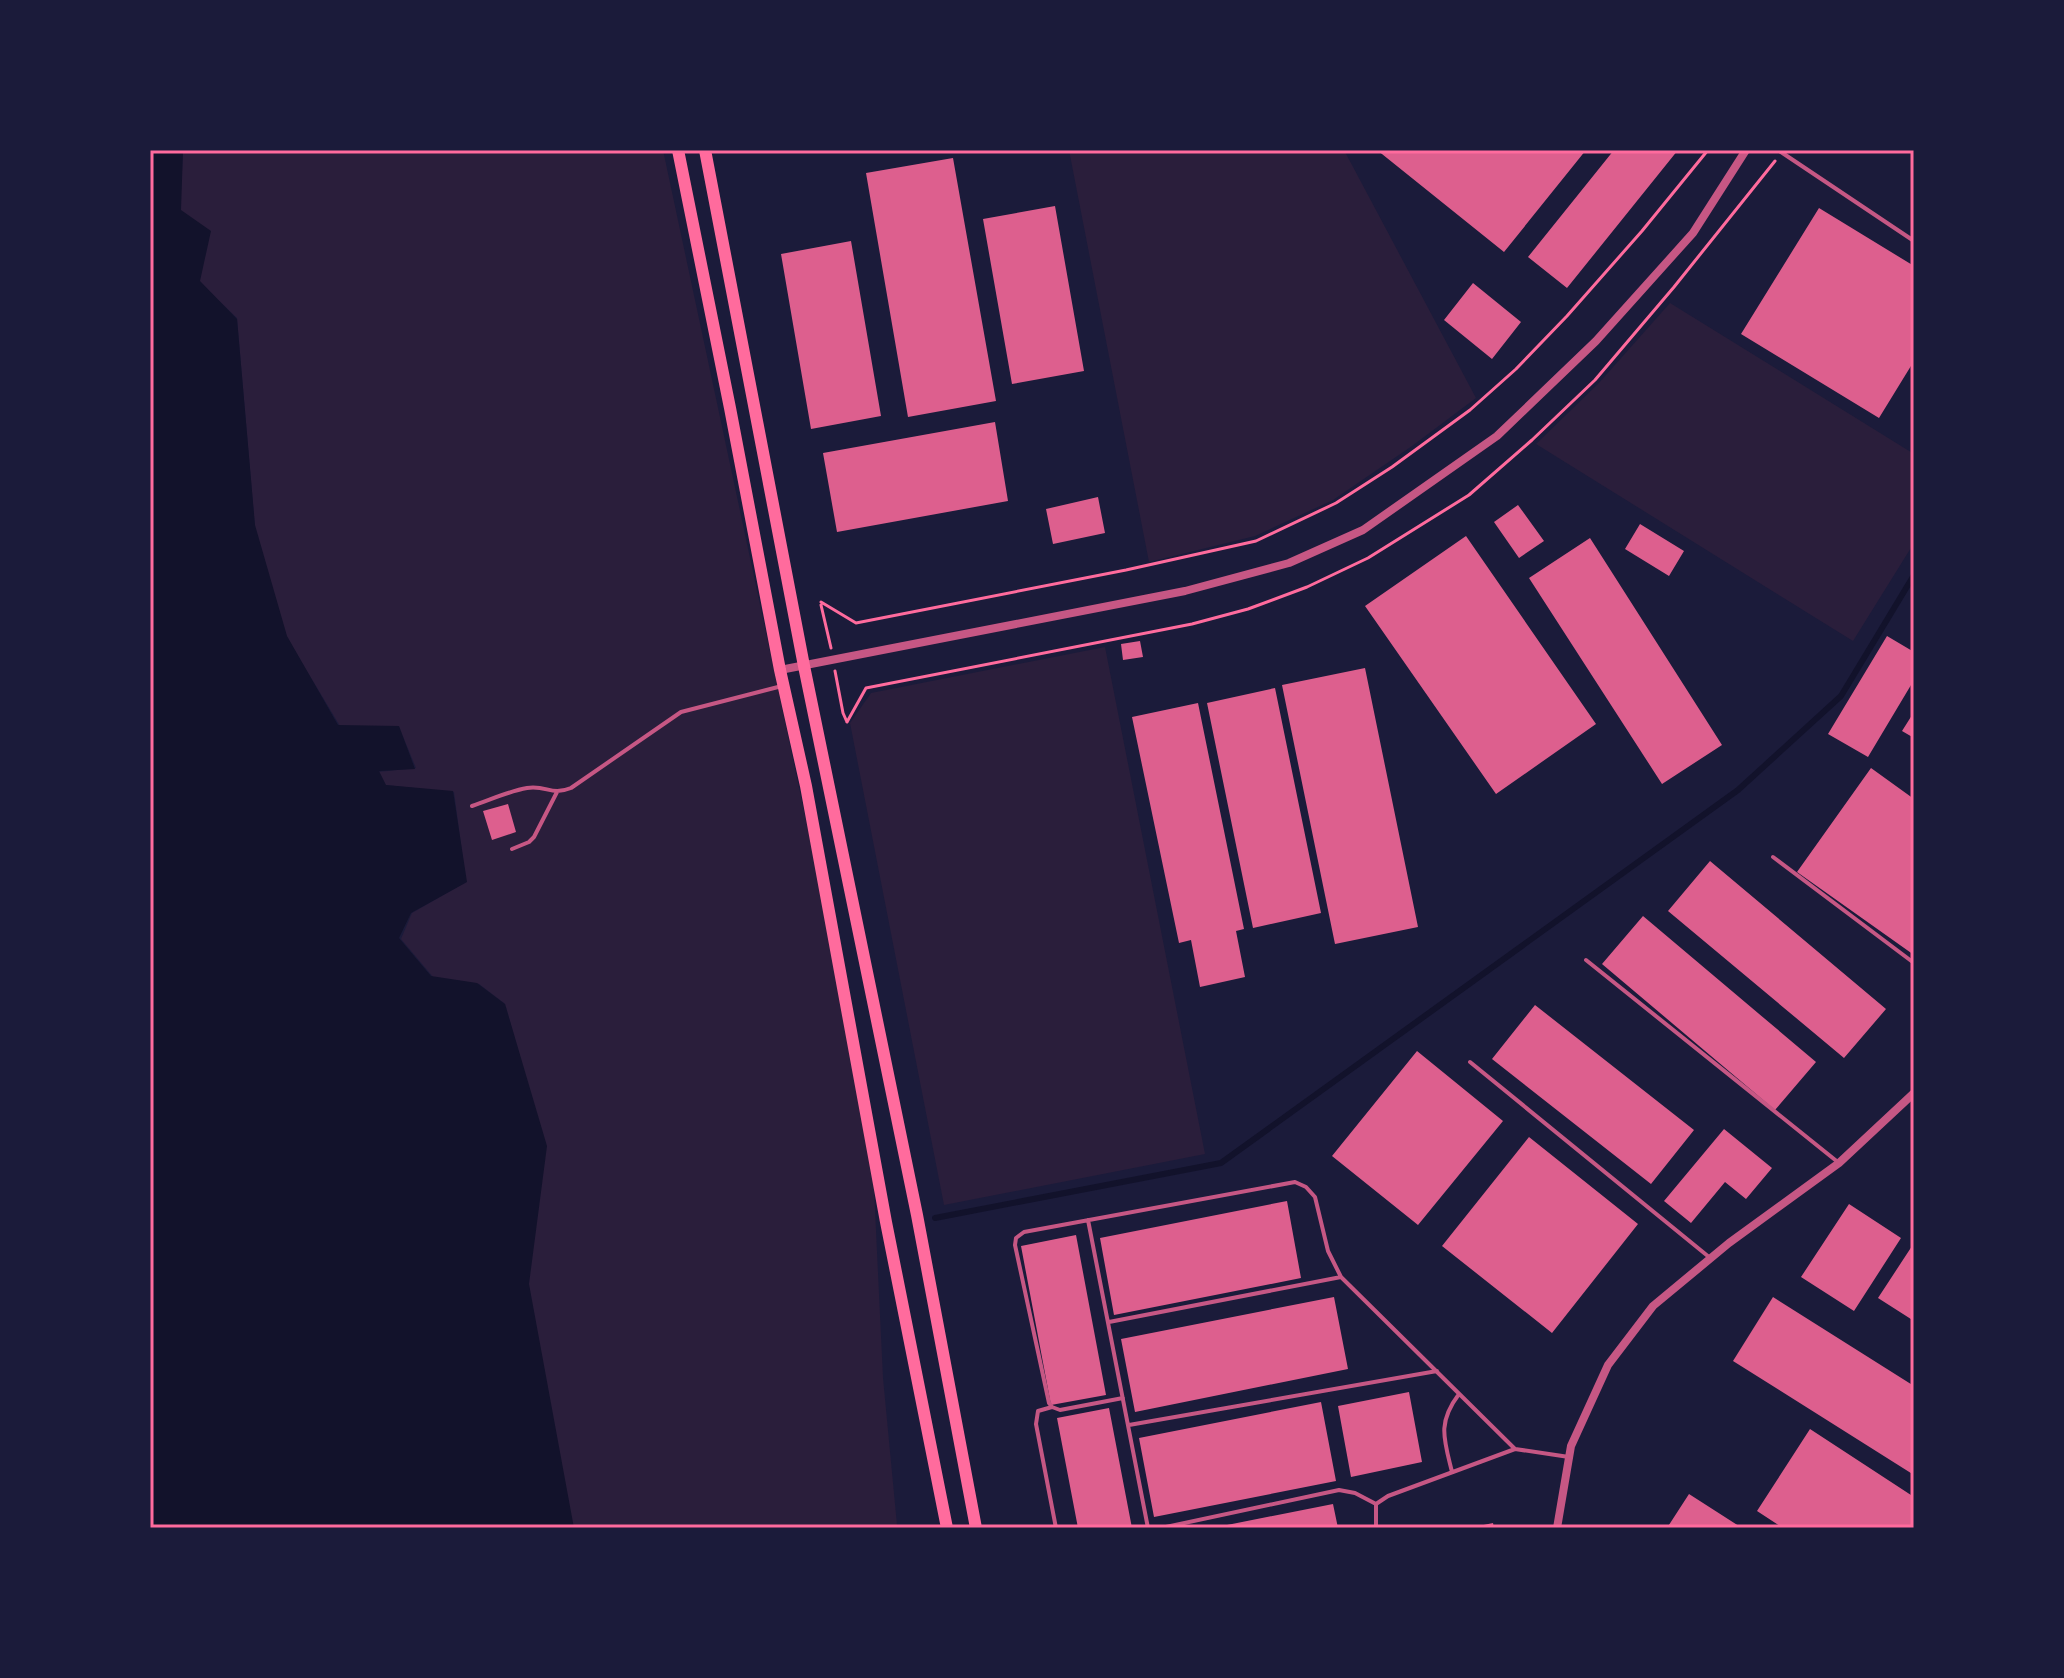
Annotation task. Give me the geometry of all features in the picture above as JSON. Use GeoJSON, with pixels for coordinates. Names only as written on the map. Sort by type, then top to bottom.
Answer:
{"type":"FeatureCollection","features":[{"type":"Feature","properties":{"kind":"main road"},"geometry":{"type":"LineString","coordinates":[[678,150],[780,670],[806,786],[886,1222],[947,1528]]}},
{"type":"Feature","properties":{"kind":"main road"},"geometry":{"type":"LineString","coordinates":[[705,150],[804,666],[917,1215],[976,1528]]}},
{"type":"Feature","properties":{"kind":"street"},"geometry":{"type":"LineString","coordinates":[[780,670],[1185,591],[1289,563],[1363,530],[1497,436],[1596,341],[1693,233],[1746,150]]}},
{"type":"Feature","properties":{"kind":"street"},"geometry":{"type":"LineString","coordinates":[[1557,1528],[1571,1446],[1608,1365],[1653,1306],[1729,1243],[1839,1163],[1914,1093]]}},
{"type":"Feature","properties":{"kind":"lane"},"geometry":{"type":"LineString","coordinates":[[1780,151],[1914,241]]}},
{"type":"Feature","properties":{"kind":"lane"},"geometry":{"type":"LineString","coordinates":[[472,806],[525,788],[542,787],[557,792],[571,788],[681,712],[784,686]]}},
{"type":"Feature","properties":{"kind":"lane"},"geometry":{"type":"LineString","coordinates":[[512,849],[534,837],[557,792]]}},
{"type":"Feature","properties":{"kind":"lane"},"geometry":{"type":"LineString","coordinates":[[1773,857],[1914,963]]}},
{"type":"Feature","properties":{"kind":"lane"},"geometry":{"type":"LineString","coordinates":[[1586,960],[1839,1163]]}},
{"type":"Feature","properties":{"kind":"lane"},"geometry":{"type":"LineString","coordinates":[[1470,1062],[1711,1258]]}},
{"type":"Feature","properties":{"kind":"lane"},"geometry":{"type":"LineString","coordinates":[[1052,1407],[1024,1288],[1016,1238],[1024,1232],[1295,1182],[1306,1187],[1315,1197],[1328,1251],[1341,1277],[1515,1449]]}},
{"type":"Feature","properties":{"kind":"lane"},"geometry":{"type":"LineString","coordinates":[[1088,1220],[1148,1528]]}},
{"type":"Feature","properties":{"kind":"lane"},"geometry":{"type":"LineString","coordinates":[[1109,1322],[1341,1277]]}},
{"type":"Feature","properties":{"kind":"lane"},"geometry":{"type":"LineString","coordinates":[[1129,1425],[1437,1371]]}},
{"type":"Feature","properties":{"kind":"lane"},"geometry":{"type":"LineString","coordinates":[[1452,1472],[1442,1432],[1451,1404],[1459,1394]]}},
{"type":"Feature","properties":{"kind":"lane"},"geometry":{"type":"LineString","coordinates":[[1056,1528],[1036,1424],[1038,1411],[1123,1398]]}},
{"type":"Feature","properties":{"kind":"lane"},"geometry":{"type":"LineString","coordinates":[[1376,1504],[1388,1496],[1515,1449],[1569,1457]]}},
{"type":"Feature","properties":{"kind":"lane"},"geometry":{"type":"LineString","coordinates":[[1161,1528],[1339,1490],[1355,1493],[1376,1504]]}},
{"type":"Feature","properties":{"kind":"lane"},"geometry":{"type":"LineString","coordinates":[[1376,1504],[1376,1528]]}},
{"type":"Feature","properties":{"kind":"path"},"geometry":{"type":"LineString","coordinates":[[821,602],[856,623],[1256,541],[1336,503],[1470,410],[1516,369],[1642,231],[1708,150]]}},
{"type":"Feature","properties":{"kind":"path"},"geometry":{"type":"LineString","coordinates":[[847,722],[866,688],[1192,624],[1248,609],[1307,587],[1368,558],[1469,495],[1595,380],[1674,287],[1780,151]]}},
{"type":"Feature","properties":{"kind":"shaded area"},"geometry":{"type":"Polygon","coordinates":[[[150,150],[183,150],[181,210],[211,231],[200,281],[237,319],[255,525],[287,636],[338,725],[399,726],[415,769],[379,771],[386,785],[453,791],[467,882],[411,913],[399,938],[431,976],[477,983],[505,1004],[547,1146],[529,1284],[574,1528],[150,1528],[150,150]]]}},
{"type":"Feature","properties":{"kind":"shaded area"},"geometry":{"type":"Polygon","coordinates":[[[183,150],[663,150],[871,1125],[883,1378],[897,1525],[894,1528],[573,1528],[528,1282],[545,1145],[505,1004],[479,984],[433,977],[401,939],[412,913],[466,882],[454,792],[385,785],[378,772],[416,768],[399,727],[340,726],[287,638],[255,528],[237,318],[198,281],[180,212],[183,150]]]}},
{"type":"Feature","properties":{"kind":"shaded area"},"geometry":{"type":"Polygon","coordinates":[[[1069,150],[1344,150],[1476,398],[1333,500],[1255,536],[1149,562],[1069,150]]]}},
{"type":"Feature","properties":{"kind":"shaded area"},"geometry":{"type":"Polygon","coordinates":[[[1670,303],[1914,454],[1914,543],[1853,641],[1536,444],[1598,384],[1670,303]]]}},
{"type":"Feature","properties":{"kind":"shaded area"},"geometry":{"type":"Polygon","coordinates":[[[1105,647],[1205,1154],[944,1205],[850,723],[871,693],[1105,647]]]}},
{"type":"Feature","properties":{"kind":"building"},"geometry":{"type":"Polygon","coordinates":[[[1377,150],[1586,150],[1504,252],[1377,150]]]}},
{"type":"Feature","properties":{"kind":"building"},"geometry":{"type":"Polygon","coordinates":[[[1614,150],[1678,150],[1567,288],[1528,257],[1614,150]]]}},
{"type":"Feature","properties":{"kind":"building"},"geometry":{"type":"Polygon","coordinates":[[[953,158],[996,401],[908,417],[866,173],[953,158]]]}},
{"type":"Feature","properties":{"kind":"building"},"geometry":{"type":"Polygon","coordinates":[[[1055,206],[1084,371],[1012,384],[983,219],[1055,206]]]}},
{"type":"Feature","properties":{"kind":"building"},"geometry":{"type":"Polygon","coordinates":[[[1819,208],[1914,266],[1914,361],[1879,418],[1741,334],[1819,208]]]}},
{"type":"Feature","properties":{"kind":"building"},"geometry":{"type":"Polygon","coordinates":[[[851,241],[881,416],[811,429],[781,254],[851,241]]]}},
{"type":"Feature","properties":{"kind":"building"},"geometry":{"type":"Polygon","coordinates":[[[1473,283],[1521,322],[1492,359],[1444,320],[1473,283]]]}},
{"type":"Feature","properties":{"kind":"building"},"geometry":{"type":"Polygon","coordinates":[[[995,422],[1008,501],[837,532],[823,453],[995,422]]]}},
{"type":"Feature","properties":{"kind":"building"},"geometry":{"type":"Polygon","coordinates":[[[1098,497],[1105,533],[1053,544],[1046,509],[1098,497]]]}},
{"type":"Feature","properties":{"kind":"building"},"geometry":{"type":"Polygon","coordinates":[[[1518,505],[1544,541],[1519,558],[1494,522],[1518,505]]]}},
{"type":"Feature","properties":{"kind":"building"},"geometry":{"type":"Polygon","coordinates":[[[1640,524],[1684,551],[1669,576],[1625,549],[1640,524]]]}},
{"type":"Feature","properties":{"kind":"building"},"geometry":{"type":"Polygon","coordinates":[[[1466,536],[1596,724],[1496,794],[1365,606],[1466,536]]]}},
{"type":"Feature","properties":{"kind":"building"},"geometry":{"type":"Polygon","coordinates":[[[1590,538],[1722,745],[1662,784],[1529,578],[1590,538]]]}},
{"type":"Feature","properties":{"kind":"building"},"geometry":{"type":"Polygon","coordinates":[[[1887,636],[1914,652],[1914,680],[1868,757],[1828,734],[1887,636]]]}},
{"type":"Feature","properties":{"kind":"building"},"geometry":{"type":"Polygon","coordinates":[[[1140,641],[1143,657],[1123,660],[1121,644],[1140,641]]]}},
{"type":"Feature","properties":{"kind":"building"},"geometry":{"type":"Polygon","coordinates":[[[1365,668],[1418,927],[1335,944],[1282,685],[1365,668]]]}},
{"type":"Feature","properties":{"kind":"building"},"geometry":{"type":"Polygon","coordinates":[[[1275,688],[1321,913],[1253,928],[1207,703],[1275,688]]]}},
{"type":"Feature","properties":{"kind":"building"},"geometry":{"type":"Polygon","coordinates":[[[1198,703],[1244,929],[1236,931],[1245,977],[1200,987],[1191,940],[1179,943],[1132,717],[1198,703]]]}},
{"type":"Feature","properties":{"kind":"building"},"geometry":{"type":"Polygon","coordinates":[[[1914,712],[1914,738],[1902,731],[1914,712]]]}},
{"type":"Feature","properties":{"kind":"building"},"geometry":{"type":"Polygon","coordinates":[[[1871,768],[1914,799],[1914,955],[1797,872],[1871,768]]]}},
{"type":"Feature","properties":{"kind":"building"},"geometry":{"type":"Polygon","coordinates":[[[508,804],[516,832],[492,840],[483,811],[508,804]]]}},
{"type":"Feature","properties":{"kind":"building"},"geometry":{"type":"Polygon","coordinates":[[[1710,861],[1886,1009],[1844,1058],[1668,911],[1710,861]]]}},
{"type":"Feature","properties":{"kind":"building"},"geometry":{"type":"Polygon","coordinates":[[[1643,916],[1816,1062],[1775,1110],[1602,964],[1643,916]]]}},
{"type":"Feature","properties":{"kind":"building"},"geometry":{"type":"Polygon","coordinates":[[[1535,1005],[1694,1130],[1651,1184],[1492,1059],[1535,1005]]]}},
{"type":"Feature","properties":{"kind":"building"},"geometry":{"type":"Polygon","coordinates":[[[1417,1051],[1503,1121],[1418,1225],[1332,1156],[1417,1051]]]}},
{"type":"Feature","properties":{"kind":"building"},"geometry":{"type":"Polygon","coordinates":[[[1724,1129],[1772,1168],[1746,1199],[1725,1182],[1691,1223],[1664,1201],[1724,1129]]]}},
{"type":"Feature","properties":{"kind":"building"},"geometry":{"type":"Polygon","coordinates":[[[1529,1137],[1638,1224],[1552,1333],[1442,1246],[1529,1137]]]}},
{"type":"Feature","properties":{"kind":"building"},"geometry":{"type":"Polygon","coordinates":[[[1287,1201],[1301,1278],[1114,1315],[1100,1238],[1287,1201]]]}},
{"type":"Feature","properties":{"kind":"building"},"geometry":{"type":"Polygon","coordinates":[[[1849,1204],[1901,1238],[1854,1311],[1801,1277],[1849,1204]]]}},
{"type":"Feature","properties":{"kind":"building"},"geometry":{"type":"Polygon","coordinates":[[[1076,1235],[1106,1395],[1051,1405],[1021,1246],[1076,1235]]]}},
{"type":"Feature","properties":{"kind":"building"},"geometry":{"type":"Polygon","coordinates":[[[1914,1243],[1914,1321],[1878,1298],[1914,1243]]]}},
{"type":"Feature","properties":{"kind":"building"},"geometry":{"type":"Polygon","coordinates":[[[1334,1297],[1348,1369],[1135,1412],[1121,1339],[1334,1297]]]}},
{"type":"Feature","properties":{"kind":"building"},"geometry":{"type":"Polygon","coordinates":[[[1773,1297],[1914,1386],[1914,1475],[1733,1361],[1773,1297]]]}},
{"type":"Feature","properties":{"kind":"building"},"geometry":{"type":"Polygon","coordinates":[[[1409,1392],[1422,1462],[1351,1477],[1338,1406],[1409,1392]]]}},
{"type":"Feature","properties":{"kind":"building"},"geometry":{"type":"Polygon","coordinates":[[[1321,1402],[1336,1481],[1154,1517],[1139,1438],[1321,1402]]]}},
{"type":"Feature","properties":{"kind":"building"},"geometry":{"type":"Polygon","coordinates":[[[1109,1408],[1132,1528],[1078,1528],[1057,1418],[1109,1408]]]}},
{"type":"Feature","properties":{"kind":"building"},"geometry":{"type":"Polygon","coordinates":[[[1810,1429],[1914,1497],[1914,1528],[1783,1528],[1757,1511],[1810,1429]]]}},
{"type":"Feature","properties":{"kind":"building"},"geometry":{"type":"Polygon","coordinates":[[[1689,1494],[1742,1528],[1667,1528],[1689,1494]]]}},
{"type":"Feature","properties":{"kind":"building"},"geometry":{"type":"Polygon","coordinates":[[[1333,1504],[1338,1528],[1217,1528],[1217,1527],[1333,1504]]]}},
{"type":"Feature","properties":{"kind":"building"},"geometry":{"type":"Polygon","coordinates":[[[1493,1523],[1494,1528],[1474,1528],[1474,1527],[1493,1523]]]}},
{"type":"Feature","properties":{"kind":"waterway"},"geometry":{"type":"LineString","coordinates":[[935,1218],[1221,1163],[1738,790],[1841,696],[1914,575]]}}]}
